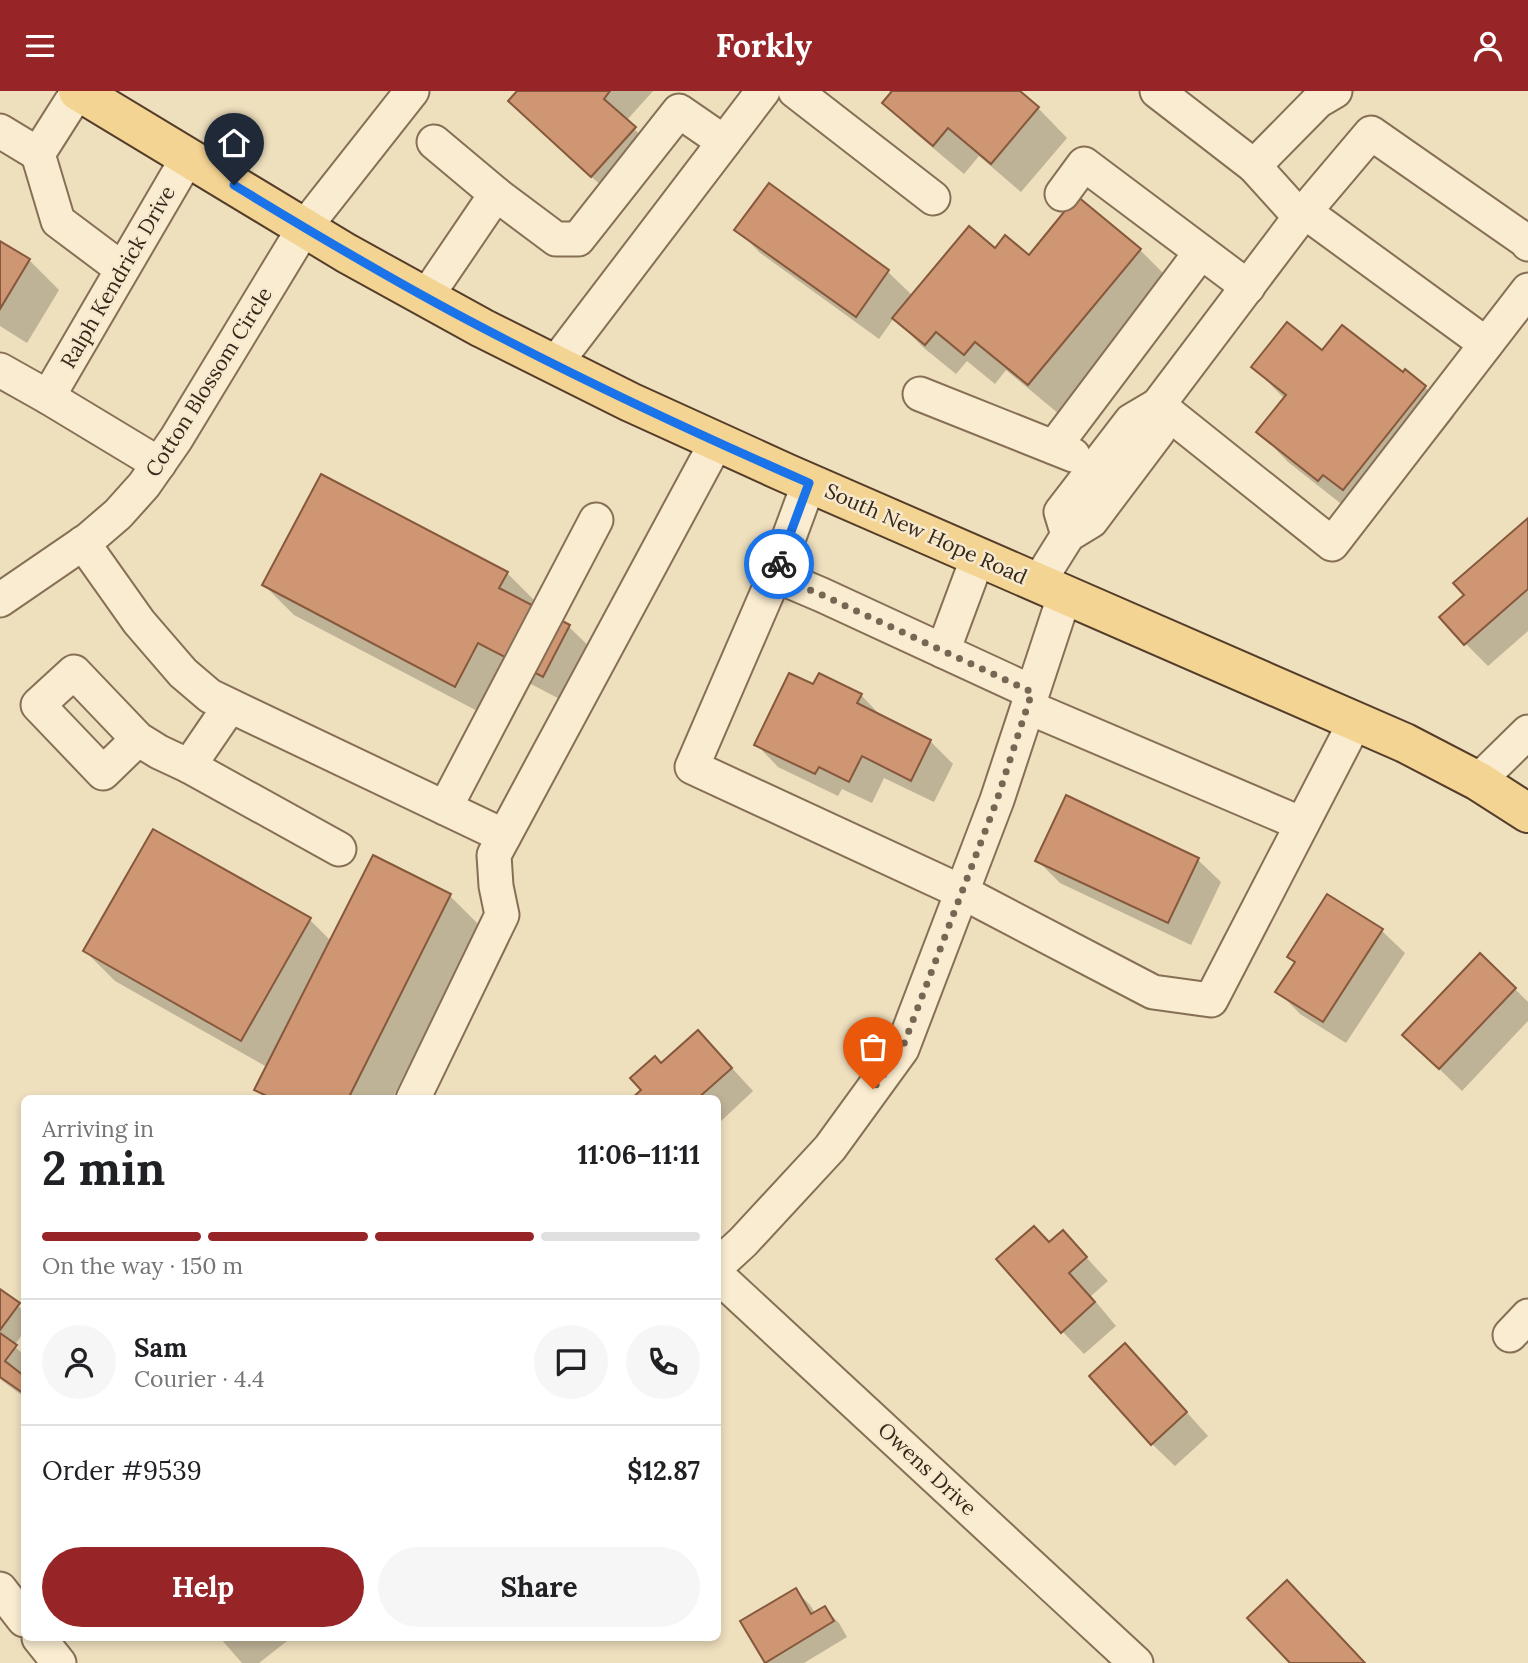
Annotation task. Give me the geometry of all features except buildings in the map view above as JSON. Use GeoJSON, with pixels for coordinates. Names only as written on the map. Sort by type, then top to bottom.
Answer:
{"type":"FeatureCollection","features":[{"type":"Feature","properties":{"kind":"main road","name":"South New Hope Road"},"geometry":{"type":"LineString","coordinates":[[78,91],[426,297],[630,402],[1405,743],[1478,781],[1528,813]]}},
{"type":"Feature","properties":{"kind":"street"},"geometry":{"type":"LineString","coordinates":[[38,154],[78,91]]}},
{"type":"Feature","properties":{"kind":"street","name":"Cotton Blossom Circle"},"geometry":{"type":"LineString","coordinates":[[0,600],[83,543],[118,514],[144,485],[176,439],[304,227],[412,91]]}},
{"type":"Feature","properties":{"kind":"street"},"geometry":{"type":"LineString","coordinates":[[555,364],[764,91]]}},
{"type":"Feature","properties":{"kind":"street"},"geometry":{"type":"LineString","coordinates":[[795,91],[933,198]]}},
{"type":"Feature","properties":{"kind":"street"},"geometry":{"type":"LineString","coordinates":[[1157,91],[1254,166],[1303,215],[1486,344]]}},
{"type":"Feature","properties":{"kind":"street"},"geometry":{"type":"LineString","coordinates":[[1254,166],[1318,101],[1335,91]]}},
{"type":"Feature","properties":{"kind":"street"},"geometry":{"type":"LineString","coordinates":[[435,142],[496,194],[556,239],[578,239],[674,101],[724,142]]}},
{"type":"Feature","properties":{"kind":"street"},"geometry":{"type":"LineString","coordinates":[[0,131],[38,154],[58,221],[122,269]]}},
{"type":"Feature","properties":{"kind":"street"},"geometry":{"type":"LineString","coordinates":[[721,1262],[830,1148],[902,1049],[997,800],[1030,700],[1051,588],[1068,535],[1061,512],[1131,421],[1158,405],[1303,215],[1371,133],[1528,244]]}},
{"type":"Feature","properties":{"kind":"street","name":"Ralph Kendrick Drive"},"geometry":{"type":"LineString","coordinates":[[48,397],[188,157]]}},
{"type":"Feature","properties":{"kind":"street"},"geometry":{"type":"LineString","coordinates":[[1062,194],[1084,164],[1248,287]]}},
{"type":"Feature","properties":{"kind":"street"},"geometry":{"type":"LineString","coordinates":[[426,297],[496,194]]}},
{"type":"Feature","properties":{"kind":"street"},"geometry":{"type":"LineString","coordinates":[[1054,447],[1201,252]]}},
{"type":"Feature","properties":{"kind":"street"},"geometry":{"type":"LineString","coordinates":[[1158,405],[1332,544],[1528,290]]}},
{"type":"Feature","properties":{"kind":"street"},"geometry":{"type":"LineString","coordinates":[[0,370],[159,464]]}},
{"type":"Feature","properties":{"kind":"street"},"geometry":{"type":"LineString","coordinates":[[920,394],[1098,465]]}},
{"type":"Feature","properties":{"kind":"street"},"geometry":{"type":"LineString","coordinates":[[1068,535],[1091,521],[1158,432],[1158,405]]}},
{"type":"Feature","properties":{"kind":"street"},"geometry":{"type":"LineString","coordinates":[[415,1095],[502,915],[494,855],[717,441]]}},
{"type":"Feature","properties":{"kind":"street"},"geometry":{"type":"LineString","coordinates":[[809,483],[775,575],[692,767],[962,892],[1153,992],[1211,1000],[1355,722]]}},
{"type":"Feature","properties":{"kind":"street"},"geometry":{"type":"LineString","coordinates":[[445,808],[596,520]]}},
{"type":"Feature","properties":{"kind":"street"},"geometry":{"type":"LineString","coordinates":[[83,543],[139,622],[183,673],[210,696],[504,836]]}},
{"type":"Feature","properties":{"kind":"street"},"geometry":{"type":"LineString","coordinates":[[943,651],[978,557]]}},
{"type":"Feature","properties":{"kind":"street"},"geometry":{"type":"LineString","coordinates":[[775,575],[943,651],[1030,700],[1302,824]]}},
{"type":"Feature","properties":{"kind":"street"},"geometry":{"type":"LineString","coordinates":[[189,766],[230,706]]}},
{"type":"Feature","properties":{"kind":"street"},"geometry":{"type":"LineString","coordinates":[[1478,781],[1528,732]]}},
{"type":"Feature","properties":{"kind":"street"},"geometry":{"type":"LineString","coordinates":[[138,739],[339,849]]}},
{"type":"Feature","properties":{"kind":"street","name":"Owens Drive"},"geometry":{"type":"LineString","coordinates":[[721,1279],[1136,1663]]}},
{"type":"Feature","properties":{"kind":"street"},"geometry":{"type":"LineString","coordinates":[[0,1589],[21,1616]]}},
{"type":"Feature","properties":{"kind":"street"},"geometry":{"type":"LineString","coordinates":[[41,1641],[59,1663]]}},
{"type":"Feature","properties":{"kind":"way so far"},"geometry":{"type":"LineString","coordinates":[[779,564],[775,575],[1032,692],[997,800],[902,1049],[873,1089]]}},
{"type":"Feature","properties":{"kind":"route"},"geometry":{"type":"LineString","coordinates":[[234,185],[346,253],[482,328],[630,402],[809,483],[779,564]]}}]}
